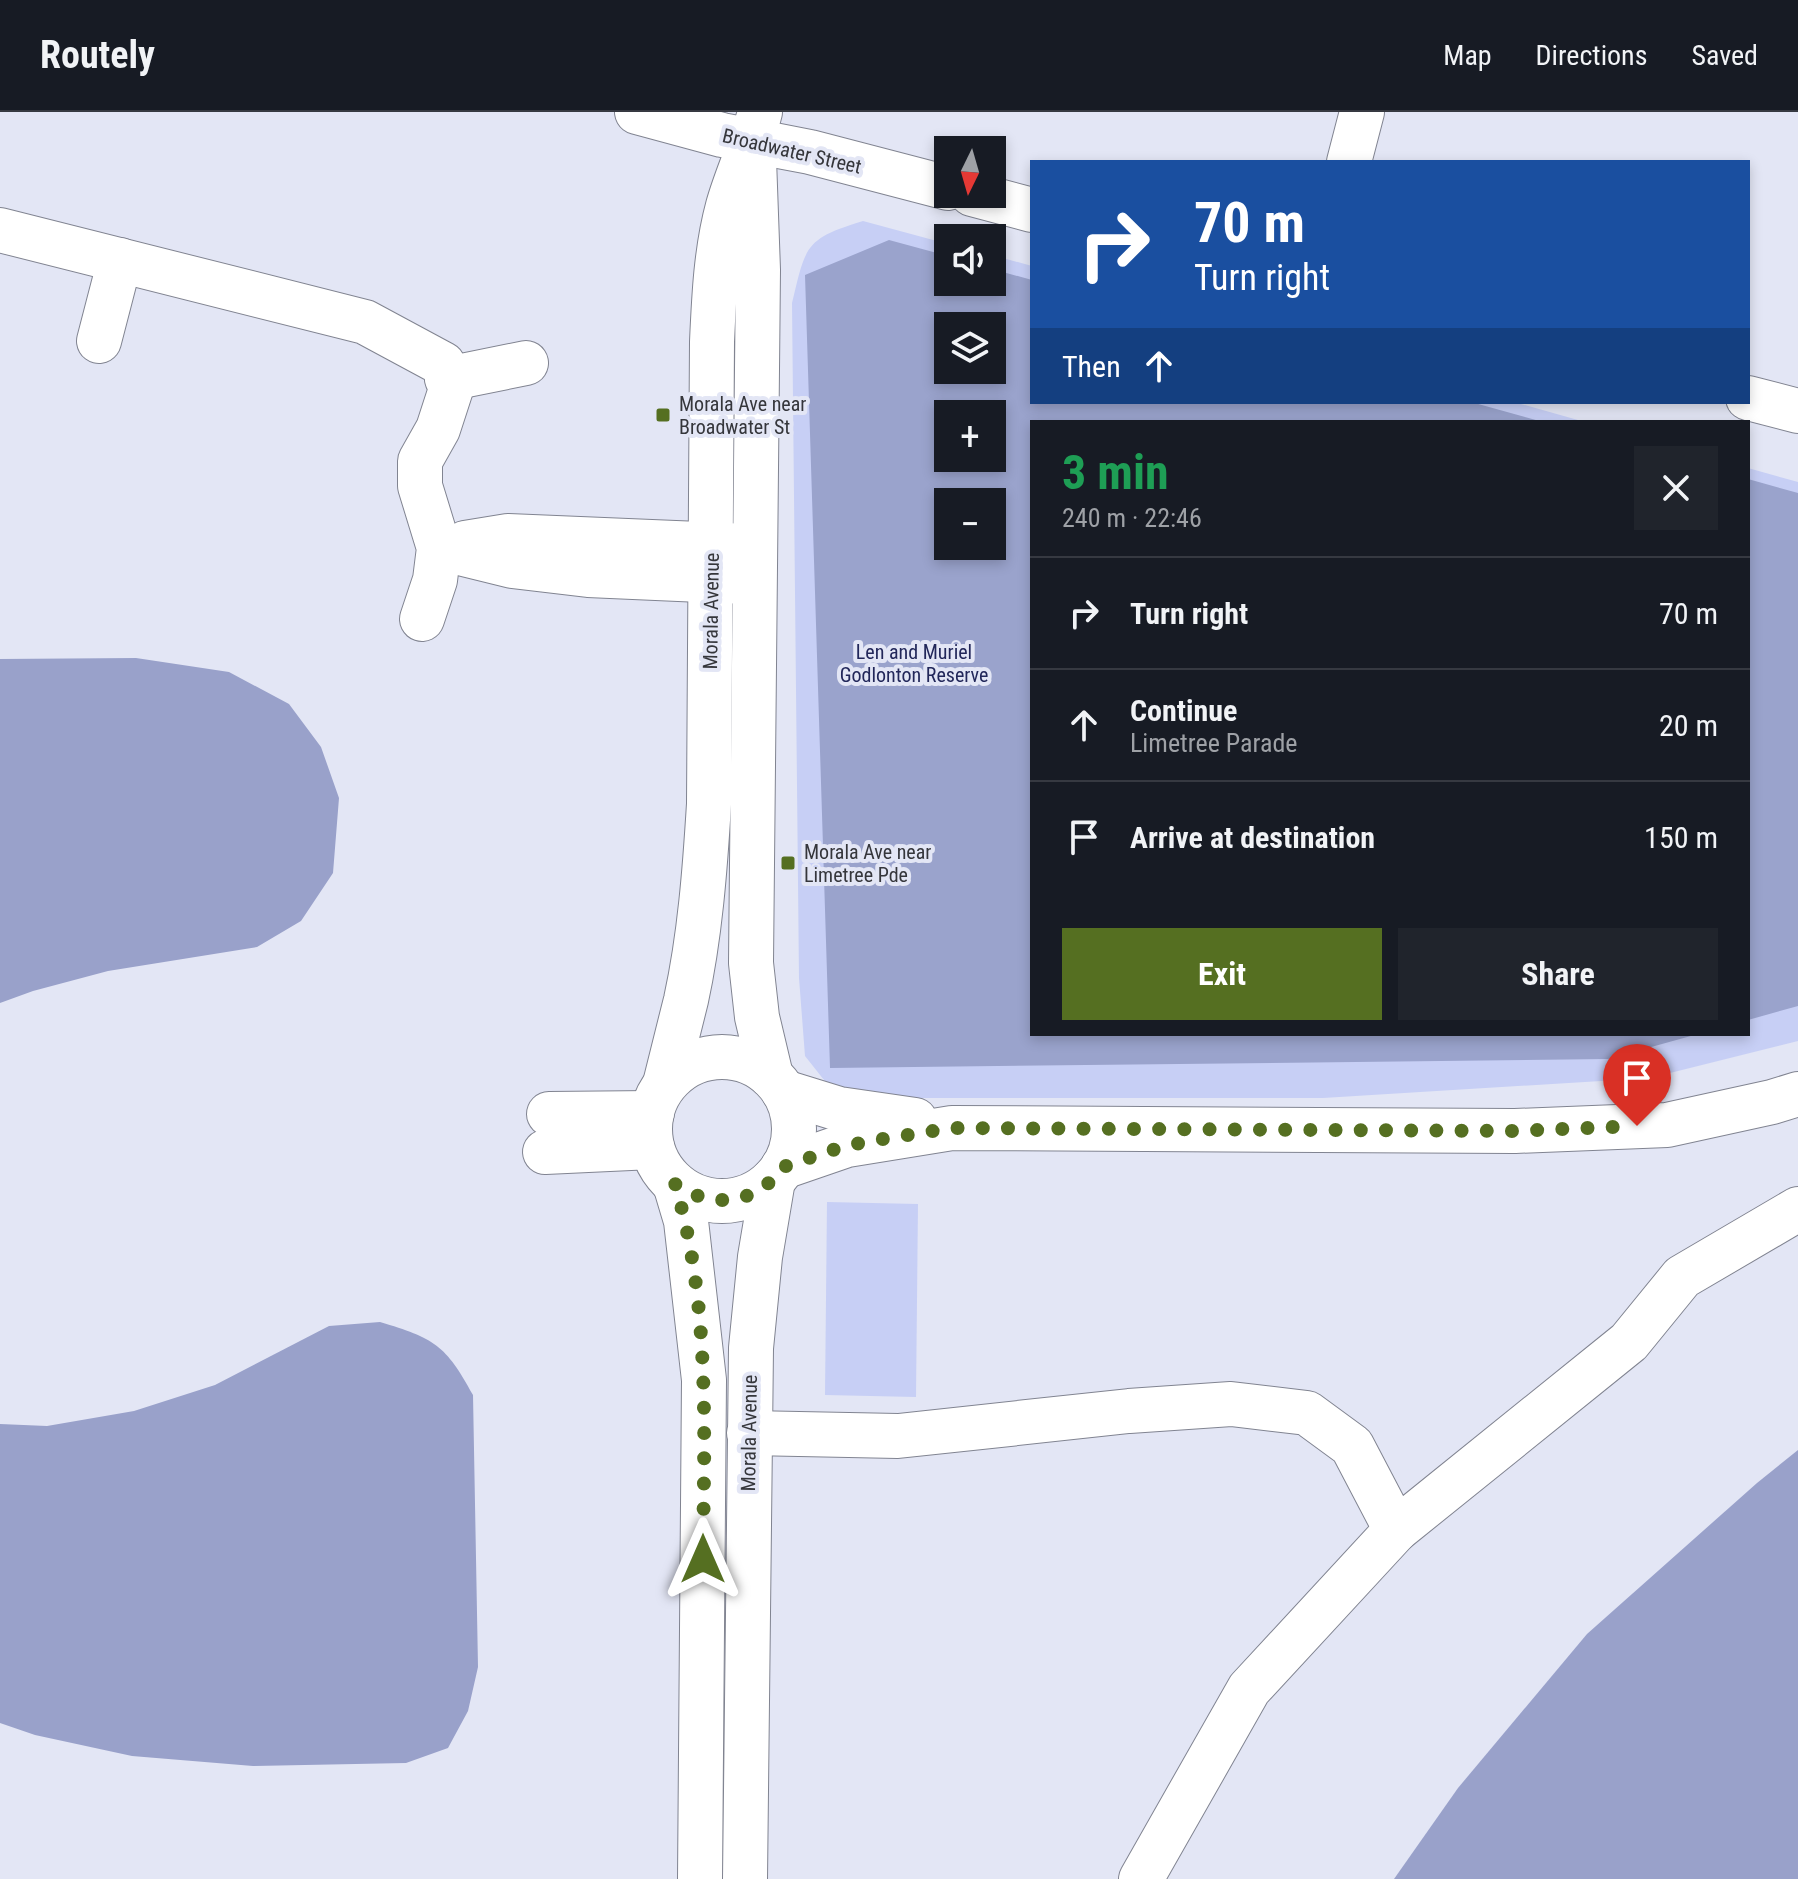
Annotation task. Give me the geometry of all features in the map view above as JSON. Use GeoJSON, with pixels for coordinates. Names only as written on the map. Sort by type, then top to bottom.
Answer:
{"type":"FeatureCollection","features":[{"type":"Feature","properties":{"kind":"main road","name":"Broadwater Street"},"geometry":{"type":"LineString","coordinates":[[637,112],[722,135],[756,126],[810,152],[934,184]]}},
{"type":"Feature","properties":{"kind":"main road"},"geometry":{"type":"LineString","coordinates":[[1350,160],[1362,112]]}},
{"type":"Feature","properties":{"kind":"main road","name":"Morala Avenue"},"geometry":{"type":"LineString","coordinates":[[756,126],[727,208],[716,277],[712,342],[732,564],[751,963],[757,1017],[778,1084]]}},
{"type":"Feature","properties":{"kind":"main road"},"geometry":{"type":"LineString","coordinates":[[1006,203],[1030,209]]}},
{"type":"Feature","properties":{"kind":"main road"},"geometry":{"type":"LineString","coordinates":[[0,230],[365,322],[443,364],[451,389],[438,429],[420,461],[420,486],[439,548],[435,580],[422,619]]}},
{"type":"Feature","properties":{"kind":"main road"},"geometry":{"type":"LineString","coordinates":[[99,341],[120,260]]}},
{"type":"Feature","properties":{"kind":"main road"},"geometry":{"type":"LineString","coordinates":[[447,379],[526,363]]}},
{"type":"Feature","properties":{"kind":"main road"},"geometry":{"type":"LineString","coordinates":[[1750,399],[1798,411]]}},
{"type":"Feature","properties":{"kind":"main road"},"geometry":{"type":"LineString","coordinates":[[439,548],[527,568],[588,575],[732,564]]}},
{"type":"Feature","properties":{"kind":"main road","name":"Morala Avenue"},"geometry":{"type":"LineString","coordinates":[[656,1114],[686,998],[705,867],[732,564]]}},
{"type":"Feature","properties":{"kind":"main road"},"geometry":{"type":"LineString","coordinates":[[952,1128],[839,1109],[778,1084],[755,1065],[736,1058],[716,1057],[697,1061],[680,1071],[656,1114],[661,1167],[675,1184],[692,1194],[712,1200],[733,1200],[753,1194],[778,1173],[847,1145],[952,1128],[1515,1131],[1667,1125],[1798,1094]]}},
{"type":"Feature","properties":{"kind":"main road"},"geometry":{"type":"LineString","coordinates":[[778,1084],[792,1110],[794,1130],[792,1149],[778,1173]]}},
{"type":"Feature","properties":{"kind":"main road"},"geometry":{"type":"LineString","coordinates":[[547,1133],[656,1114]]}},
{"type":"Feature","properties":{"kind":"main road","name":"Morala Avenue"},"geometry":{"type":"LineString","coordinates":[[745,1879],[749,1433],[756,1291],[778,1173]]}},
{"type":"Feature","properties":{"kind":"main road"},"geometry":{"type":"LineString","coordinates":[[675,1184],[686,1221],[704,1380],[700,1879]]}},
{"type":"Feature","properties":{"kind":"main road"},"geometry":{"type":"LineString","coordinates":[[1141,1879],[1249,1689],[1396,1530],[1629,1342],[1682,1277],[1798,1209]]}},
{"type":"Feature","properties":{"kind":"main road"},"geometry":{"type":"LineString","coordinates":[[749,1433],[898,1436],[1129,1411],[1231,1404],[1307,1413],[1352,1446],[1396,1530]]}},
{"type":"Feature","properties":{"kind":"green space","name":"Len and Muriel Godlonton Reserve"},"geometry":{"type":"Polygon","coordinates":[[[863,221],[934,240],[934,296],[1006,296],[1006,259],[1030,265],[1030,404],[1521,404],[1578,420],[1030,420],[1030,1036],[1750,1036],[1750,469],[1798,482],[1798,1041],[1650,1078],[1323,1098],[888,1098],[828,1085],[805,1056],[799,978],[792,303],[805,257],[818,240],[863,221]]]}},
{"type":"Feature","properties":{"kind":"green space","name":"Len and Muriel Godlonton Reserve"},"geometry":{"type":"Polygon","coordinates":[[[889,240],[934,252],[934,296],[1006,296],[1006,273],[1030,279],[1030,404],[1478,404],[1536,420],[1030,420],[1030,1036],[1691,1036],[1608,1059],[830,1068],[805,275],[889,240]]]}},
{"type":"Feature","properties":{"kind":"green space"},"geometry":{"type":"Polygon","coordinates":[[[1750,480],[1798,493],[1798,1006],[1750,1019],[1750,480]]]}},
{"type":"Feature","properties":{"kind":"green space"},"geometry":{"type":"Polygon","coordinates":[[[827,1202],[918,1204],[916,1397],[825,1395],[827,1202]]]}},
{"type":"Feature","properties":{"kind":"shaded area"},"geometry":{"type":"Polygon","coordinates":[[[136,658],[229,672],[289,704],[321,747],[339,798],[333,873],[301,921],[257,947],[108,971],[0,1003],[0,659],[136,658]]]}},
{"type":"Feature","properties":{"kind":"shaded area"},"geometry":{"type":"Polygon","coordinates":[[[380,1322],[414,1333],[437,1346],[455,1365],[473,1395],[478,1667],[468,1711],[448,1748],[406,1763],[253,1766],[132,1756],[35,1735],[0,1723],[0,1424],[47,1426],[134,1411],[215,1385],[329,1326],[380,1322]]]}},
{"type":"Feature","properties":{"kind":"shaded area"},"geometry":{"type":"Polygon","coordinates":[[[1798,1450],[1798,1879],[1394,1879],[1458,1788],[1587,1634],[1798,1450]]]}},
{"type":"Feature","properties":{"kind":"place","name":"Morala Ave near Broadwater St"},"geometry":{"type":"Point","coordinates":[663,415]}},
{"type":"Feature","properties":{"kind":"place","name":"Morala Ave near Limetree Pde"},"geometry":{"type":"Point","coordinates":[788,863]}},
{"type":"Feature","properties":{"kind":"route"},"geometry":{"type":"LineString","coordinates":[[703,1559],[704,1380],[686,1221],[675,1184],[692,1194],[712,1200],[733,1200],[753,1194],[773,1180],[783,1167],[847,1145],[952,1128],[1515,1131],[1637,1126]]}}]}
